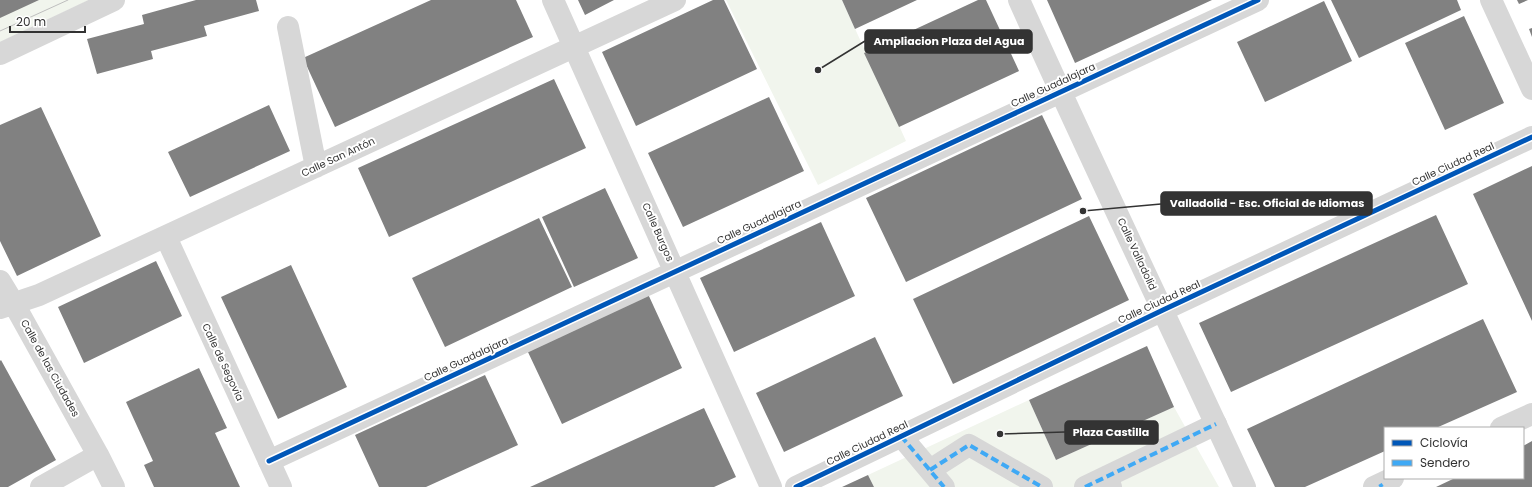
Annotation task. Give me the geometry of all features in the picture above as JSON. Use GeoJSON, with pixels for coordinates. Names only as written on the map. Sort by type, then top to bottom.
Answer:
{"type":"FeatureCollection","features":[{"type":"Feature","properties":{"kind":"street"},"geometry":{"type":"LineString","coordinates":[[0,54],[114,0]]}},
{"type":"Feature","properties":{"kind":"street","name":"Calle Burgos"},"geometry":{"type":"LineString","coordinates":[[553,0],[771,487]]}},
{"type":"Feature","properties":{"kind":"street","name":"Calle San Antón"},"geometry":{"type":"LineString","coordinates":[[7,306],[39,296],[675,0]]}},
{"type":"Feature","properties":{"kind":"street","name":"Calle Valladolid"},"geometry":{"type":"LineString","coordinates":[[1019,0],[1060,92],[1245,487]]}},
{"type":"Feature","properties":{"kind":"street","name":"Calle Guadalajara"},"geometry":{"type":"LineString","coordinates":[[269,461],[1258,0]]}},
{"type":"Feature","properties":{"kind":"street"},"geometry":{"type":"LineString","coordinates":[[1491,0],[1532,89]]}},
{"type":"Feature","properties":{"kind":"street"},"geometry":{"type":"LineString","coordinates":[[288,27],[316,167]]}},
{"type":"Feature","properties":{"kind":"street","name":"Calle Ciudad Real"},"geometry":{"type":"LineString","coordinates":[[796,487],[1163,310],[1532,137]]}},
{"type":"Feature","properties":{"kind":"street","name":"Calle de Segovia"},"geometry":{"type":"LineString","coordinates":[[166,237],[281,487]]}},
{"type":"Feature","properties":{"kind":"street","name":"Calle de las Ciudades"},"geometry":{"type":"LineString","coordinates":[[0,281],[7,306],[98,455],[114,487]]}},
{"type":"Feature","properties":{"kind":"street"},"geometry":{"type":"LineString","coordinates":[[1503,427],[1532,414]]}},
{"type":"Feature","properties":{"kind":"street"},"geometry":{"type":"LineString","coordinates":[[1085,487],[1109,482],[1216,424]]}},
{"type":"Feature","properties":{"kind":"street"},"geometry":{"type":"LineString","coordinates":[[901,436],[944,487]]}},
{"type":"Feature","properties":{"kind":"street"},"geometry":{"type":"LineString","coordinates":[[930,470],[968,445],[1042,487]]}},
{"type":"Feature","properties":{"kind":"street"},"geometry":{"type":"LineString","coordinates":[[41,487],[98,455]]}},
{"type":"Feature","properties":{"kind":"shaded area"},"geometry":{"type":"Polygon","coordinates":[[[0,0],[89,0],[0,42],[0,0]]]}},
{"type":"Feature","properties":{"kind":"shaded area"},"geometry":{"type":"Polygon","coordinates":[[[726,0],[842,0],[906,141],[818,185],[726,0]]]}},
{"type":"Feature","properties":{"kind":"shaded area"},"geometry":{"type":"Polygon","coordinates":[[[1029,400],[1056,460],[1174,407],[1219,487],[874,487],[868,475],[1029,400]]]}},
{"type":"Feature","properties":{"kind":"building"},"geometry":{"type":"Polygon","coordinates":[[[0,0],[39,0],[0,18],[0,0]]]}},
{"type":"Feature","properties":{"kind":"building"},"geometry":{"type":"Polygon","coordinates":[[[196,0],[256,0],[259,11],[204,26],[207,36],[151,51],[153,59],[97,74],[87,39],[144,24],[142,15],[196,0]]]}},
{"type":"Feature","properties":{"kind":"building"},"geometry":{"type":"Polygon","coordinates":[[[431,0],[516,0],[533,37],[335,127],[303,58],[431,0]]]}},
{"type":"Feature","properties":{"kind":"building"},"geometry":{"type":"Polygon","coordinates":[[[578,0],[614,0],[585,15],[578,0]]]}},
{"type":"Feature","properties":{"kind":"building"},"geometry":{"type":"Polygon","coordinates":[[[713,0],[724,0],[757,69],[636,126],[602,52],[713,0]]]}},
{"type":"Feature","properties":{"kind":"building"},"geometry":{"type":"Polygon","coordinates":[[[842,0],[917,0],[855,29],[842,0]]]}},
{"type":"Feature","properties":{"kind":"building"},"geometry":{"type":"Polygon","coordinates":[[[978,0],[986,0],[1019,71],[899,127],[864,53],[978,0]]]}},
{"type":"Feature","properties":{"kind":"building"},"geometry":{"type":"Polygon","coordinates":[[[1047,0],[1212,0],[1075,63],[1047,0]]]}},
{"type":"Feature","properties":{"kind":"building"},"geometry":{"type":"Polygon","coordinates":[[[1331,0],[1457,0],[1461,10],[1359,58],[1331,0]]]}},
{"type":"Feature","properties":{"kind":"building"},"geometry":{"type":"Polygon","coordinates":[[[1517,0],[1528,0],[1519,4],[1517,0]]]}},
{"type":"Feature","properties":{"kind":"building"},"geometry":{"type":"Polygon","coordinates":[[[1324,1],[1352,61],[1265,102],[1237,42],[1324,1]]]}},
{"type":"Feature","properties":{"kind":"building"},"geometry":{"type":"Polygon","coordinates":[[[1464,16],[1504,103],[1445,130],[1405,43],[1464,16]]]}},
{"type":"Feature","properties":{"kind":"building"},"geometry":{"type":"Polygon","coordinates":[[[1532,28],[1532,37],[1529,29],[1532,28]]]}},
{"type":"Feature","properties":{"kind":"building"},"geometry":{"type":"Polygon","coordinates":[[[554,79],[586,148],[389,237],[358,168],[554,79]]]}},
{"type":"Feature","properties":{"kind":"building"},"geometry":{"type":"Polygon","coordinates":[[[769,97],[804,171],[683,227],[648,153],[769,97]]]}},
{"type":"Feature","properties":{"kind":"building"},"geometry":{"type":"Polygon","coordinates":[[[269,105],[290,151],[190,197],[168,152],[269,105]]]}},
{"type":"Feature","properties":{"kind":"building"},"geometry":{"type":"Polygon","coordinates":[[[41,107],[101,236],[17,276],[0,241],[0,125],[41,107]]]}},
{"type":"Feature","properties":{"kind":"building"},"geometry":{"type":"Polygon","coordinates":[[[1042,115],[1082,199],[906,282],[866,198],[1042,115]]]}},
{"type":"Feature","properties":{"kind":"building"},"geometry":{"type":"Polygon","coordinates":[[[1532,166],[1532,321],[1473,194],[1532,166]]]}},
{"type":"Feature","properties":{"kind":"building"},"geometry":{"type":"Polygon","coordinates":[[[605,188],[638,258],[574,287],[542,217],[605,188]]]}},
{"type":"Feature","properties":{"kind":"building"},"geometry":{"type":"Polygon","coordinates":[[[1436,215],[1468,284],[1231,392],[1199,323],[1436,215]]]}},
{"type":"Feature","properties":{"kind":"building"},"geometry":{"type":"Polygon","coordinates":[[[1089,216],[1129,300],[953,384],[913,299],[1089,216]]]}},
{"type":"Feature","properties":{"kind":"building"},"geometry":{"type":"Polygon","coordinates":[[[539,218],[572,287],[445,347],[412,278],[539,218]]]}},
{"type":"Feature","properties":{"kind":"building"},"geometry":{"type":"Polygon","coordinates":[[[821,222],[855,296],[734,352],[700,278],[821,222]]]}},
{"type":"Feature","properties":{"kind":"building"},"geometry":{"type":"Polygon","coordinates":[[[156,261],[182,316],[84,363],[58,307],[156,261]]]}},
{"type":"Feature","properties":{"kind":"building"},"geometry":{"type":"Polygon","coordinates":[[[291,265],[347,387],[278,419],[221,297],[291,265]]]}},
{"type":"Feature","properties":{"kind":"building"},"geometry":{"type":"Polygon","coordinates":[[[648,294],[682,368],[562,424],[527,350],[648,294]]]}},
{"type":"Feature","properties":{"kind":"building"},"geometry":{"type":"Polygon","coordinates":[[[1483,319],[1517,392],[1438,427],[1384,427],[1384,451],[1305,487],[1275,487],[1247,429],[1483,319]]]}},
{"type":"Feature","properties":{"kind":"building"},"geometry":{"type":"Polygon","coordinates":[[[875,337],[903,396],[784,452],[756,393],[875,337]]]}},
{"type":"Feature","properties":{"kind":"building"},"geometry":{"type":"Polygon","coordinates":[[[1147,346],[1174,407],[1056,460],[1029,400],[1147,346]]]}},
{"type":"Feature","properties":{"kind":"building"},"geometry":{"type":"Polygon","coordinates":[[[1,360],[56,460],[8,487],[0,487],[1,360]]]}},
{"type":"Feature","properties":{"kind":"building"},"geometry":{"type":"Polygon","coordinates":[[[199,368],[227,428],[215,433],[240,487],[154,487],[144,465],[153,461],[126,402],[199,368]]]}},
{"type":"Feature","properties":{"kind":"building"},"geometry":{"type":"Polygon","coordinates":[[[485,375],[518,445],[426,487],[379,487],[355,435],[485,375]]]}},
{"type":"Feature","properties":{"kind":"building"},"geometry":{"type":"Polygon","coordinates":[[[704,408],[736,477],[714,487],[530,487],[704,408]]]}},
{"type":"Feature","properties":{"kind":"building"},"geometry":{"type":"Polygon","coordinates":[[[1532,441],[1532,487],[1436,487],[1453,479],[1524,479],[1524,445],[1532,441]]]}},
{"type":"Feature","properties":{"kind":"building"},"geometry":{"type":"Polygon","coordinates":[[[868,475],[874,487],[842,487],[868,475]]]}},
{"type":"Feature","properties":{"kind":"tram line"},"geometry":{"type":"LineString","coordinates":[[0,31],[68,0]]}},
{"type":"Feature","properties":{"kind":"marked path"},"geometry":{"type":"LineString","coordinates":[[1085,487],[1216,424]]}},
{"type":"Feature","properties":{"kind":"marked path"},"geometry":{"type":"LineString","coordinates":[[901,436],[944,487]]}},
{"type":"Feature","properties":{"kind":"marked path"},"geometry":{"type":"LineString","coordinates":[[930,470],[969,445],[1042,487]]}},
{"type":"Feature","properties":{"kind":"cycle path"},"geometry":{"type":"LineString","coordinates":[[269,461],[1258,0]]}},
{"type":"Feature","properties":{"kind":"cycle path"},"geometry":{"type":"LineString","coordinates":[[796,487],[1163,310],[1532,137]]}},
{"type":"Feature","properties":{"kind":"place","name":"Ampliacion Plaza del Agua"},"geometry":{"type":"Point","coordinates":[818,70]}},
{"type":"Feature","properties":{"kind":"place","name":"Valladolid - Esc. Oficial de Idiomas"},"geometry":{"type":"Point","coordinates":[1083,211]}},
{"type":"Feature","properties":{"kind":"place","name":"Plaza Castilla"},"geometry":{"type":"Point","coordinates":[1000,434]}}]}
